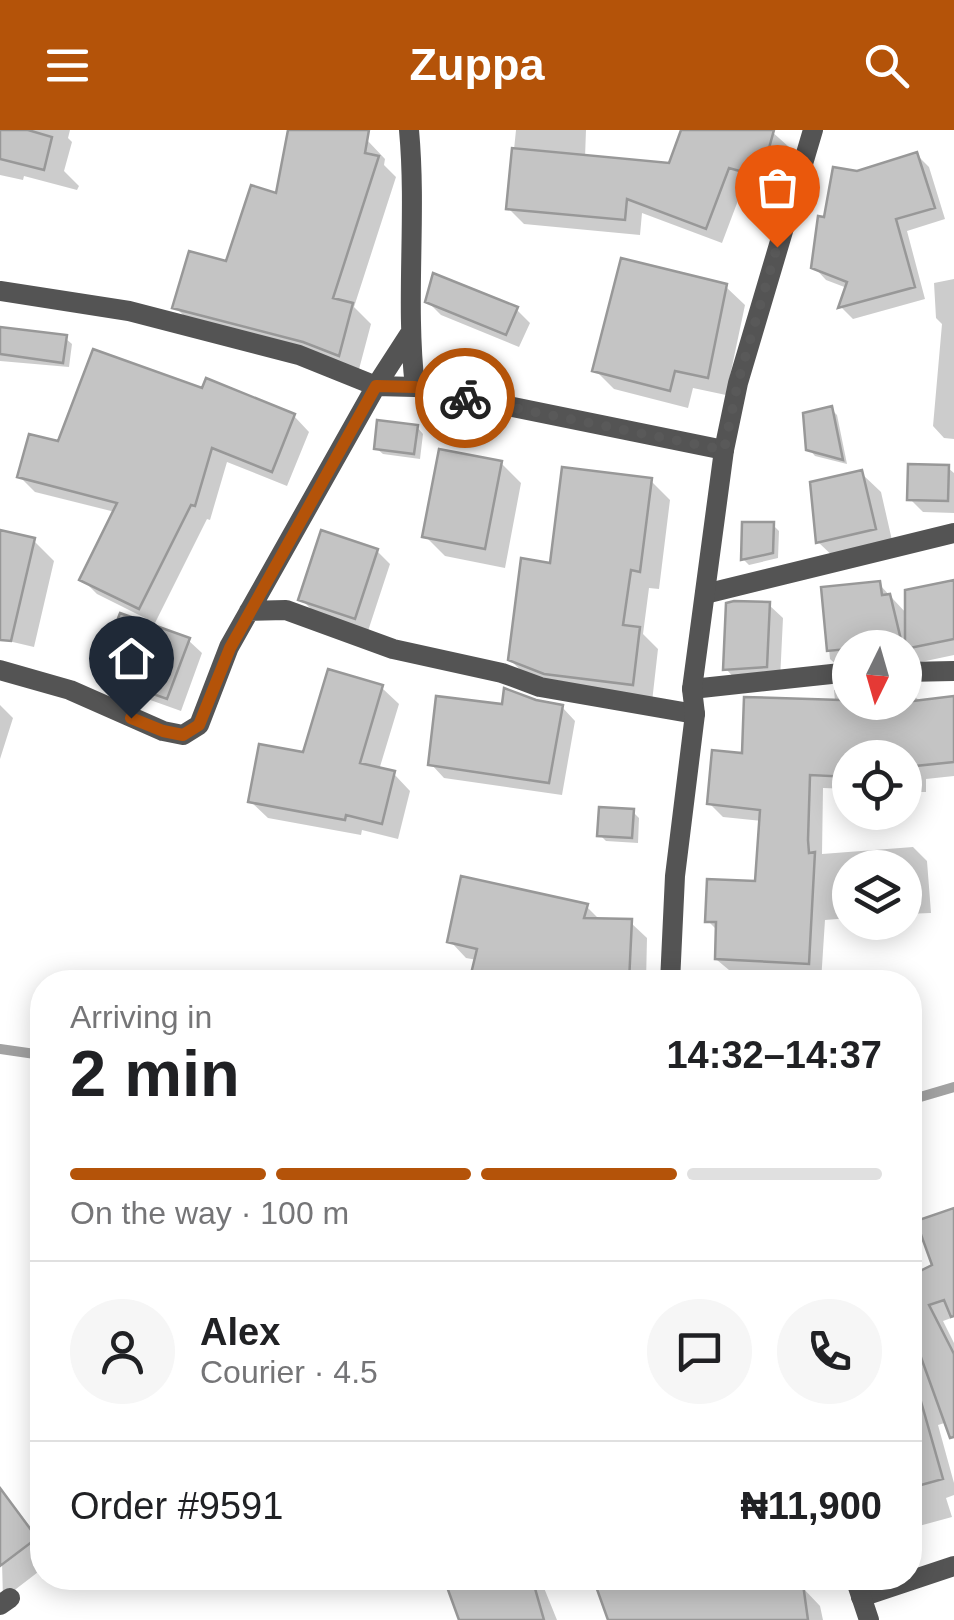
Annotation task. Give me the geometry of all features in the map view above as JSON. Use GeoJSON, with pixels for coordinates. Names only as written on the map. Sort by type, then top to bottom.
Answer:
{"type":"FeatureCollection","features":[{"type":"Feature","properties":{"kind":"street"},"geometry":{"type":"LineString","coordinates":[[409,130],[413,175],[409,334],[415,387]]}},
{"type":"Feature","properties":{"kind":"street"},"geometry":{"type":"LineString","coordinates":[[671,970],[675,876],[695,714],[692,689],[724,450],[738,382],[813,130]]}},
{"type":"Feature","properties":{"kind":"street"},"geometry":{"type":"LineString","coordinates":[[0,290],[148,316],[299,355],[376,386],[415,387],[724,450]]}},
{"type":"Feature","properties":{"kind":"street"},"geometry":{"type":"LineString","coordinates":[[0,670],[70,690],[163,731],[183,735],[199,725],[230,648],[409,334]]}},
{"type":"Feature","properties":{"kind":"street"},"geometry":{"type":"LineString","coordinates":[[705,594],[954,533]]}},
{"type":"Feature","properties":{"kind":"street"},"geometry":{"type":"LineString","coordinates":[[274,568],[286,610]]}},
{"type":"Feature","properties":{"kind":"street"},"geometry":{"type":"LineString","coordinates":[[250,611],[286,610],[393,649],[502,672],[540,688],[695,714]]}},
{"type":"Feature","properties":{"kind":"street"},"geometry":{"type":"LineString","coordinates":[[922,672],[954,671]]}},
{"type":"Feature","properties":{"kind":"street"},"geometry":{"type":"LineString","coordinates":[[692,689],[832,674]]}},
{"type":"Feature","properties":{"kind":"street"},"geometry":{"type":"LineString","coordinates":[[922,1573],[954,1566]]}},
{"type":"Feature","properties":{"kind":"street"},"geometry":{"type":"LineString","coordinates":[[859,1590],[869,1620]]}},
{"type":"Feature","properties":{"kind":"building"},"geometry":{"type":"Polygon","coordinates":[[[0,130],[28,130],[52,137],[44,170],[0,159],[0,130]]]}},
{"type":"Feature","properties":{"kind":"building"},"geometry":{"type":"Polygon","coordinates":[[[288,130],[369,130],[365,153],[379,156],[333,298],[353,303],[339,356],[303,342],[172,308],[189,251],[226,261],[251,185],[276,193],[288,130]]]}},
{"type":"Feature","properties":{"kind":"building"},"geometry":{"type":"Polygon","coordinates":[[[681,130],[774,130],[761,177],[729,168],[706,229],[627,199],[625,220],[506,209],[512,148],[669,163],[681,130]]]}},
{"type":"Feature","properties":{"kind":"building"},"geometry":{"type":"Polygon","coordinates":[[[917,152],[935,208],[896,219],[915,287],[838,308],[847,282],[811,268],[818,216],[824,217],[833,167],[857,171],[917,152]]]}},
{"type":"Feature","properties":{"kind":"building"},"geometry":{"type":"Polygon","coordinates":[[[621,258],[727,284],[708,378],[675,371],[670,391],[592,371],[621,258]]]}},
{"type":"Feature","properties":{"kind":"building"},"geometry":{"type":"Polygon","coordinates":[[[433,273],[518,307],[506,335],[425,302],[433,273]]]}},
{"type":"Feature","properties":{"kind":"building"},"geometry":{"type":"Polygon","coordinates":[[[0,327],[67,335],[63,363],[0,354],[0,327]]]}},
{"type":"Feature","properties":{"kind":"building"},"geometry":{"type":"Polygon","coordinates":[[[93,349],[202,388],[206,378],[295,414],[272,472],[212,448],[195,506],[191,505],[139,609],[79,580],[117,503],[17,477],[29,434],[58,441],[93,349]]]}},
{"type":"Feature","properties":{"kind":"building"},"geometry":{"type":"Polygon","coordinates":[[[832,406],[843,460],[806,450],[803,413],[832,406]]]}},
{"type":"Feature","properties":{"kind":"building"},"geometry":{"type":"Polygon","coordinates":[[[377,420],[418,425],[414,454],[374,449],[377,420]]]}},
{"type":"Feature","properties":{"kind":"building"},"geometry":{"type":"Polygon","coordinates":[[[439,449],[502,461],[485,549],[422,537],[439,449]]]}},
{"type":"Feature","properties":{"kind":"building"},"geometry":{"type":"Polygon","coordinates":[[[908,464],[949,465],[948,501],[907,500],[908,464]]]}},
{"type":"Feature","properties":{"kind":"building"},"geometry":{"type":"Polygon","coordinates":[[[562,467],[652,478],[640,572],[631,570],[623,625],[640,627],[633,685],[544,674],[508,660],[521,558],[550,563],[562,467]]]}},
{"type":"Feature","properties":{"kind":"building"},"geometry":{"type":"Polygon","coordinates":[[[862,470],[876,529],[816,543],[810,482],[862,470]]]}},
{"type":"Feature","properties":{"kind":"building"},"geometry":{"type":"Polygon","coordinates":[[[742,522],[774,522],[773,553],[741,560],[742,522]]]}},
{"type":"Feature","properties":{"kind":"building"},"geometry":{"type":"Polygon","coordinates":[[[0,530],[35,538],[11,641],[0,640],[0,530]]]}},
{"type":"Feature","properties":{"kind":"building"},"geometry":{"type":"Polygon","coordinates":[[[321,530],[378,549],[355,619],[298,600],[321,530]]]}},
{"type":"Feature","properties":{"kind":"building"},"geometry":{"type":"Polygon","coordinates":[[[954,580],[954,639],[922,646],[922,630],[905,630],[905,590],[954,580]]]}},
{"type":"Feature","properties":{"kind":"building"},"geometry":{"type":"Polygon","coordinates":[[[880,581],[882,595],[890,594],[899,630],[832,630],[832,651],[827,651],[821,587],[880,581]]]}},
{"type":"Feature","properties":{"kind":"building"},"geometry":{"type":"Polygon","coordinates":[[[770,602],[767,667],[723,670],[726,603],[770,602]]]}},
{"type":"Feature","properties":{"kind":"building"},"geometry":{"type":"Polygon","coordinates":[[[120,613],[190,638],[167,699],[97,674],[120,613]]]}},
{"type":"Feature","properties":{"kind":"building"},"geometry":{"type":"Polygon","coordinates":[[[328,669],[383,685],[360,763],[395,771],[382,824],[346,815],[345,820],[248,802],[259,744],[303,752],[328,669]]]}},
{"type":"Feature","properties":{"kind":"building"},"geometry":{"type":"Polygon","coordinates":[[[504,688],[563,705],[549,783],[428,765],[436,696],[502,704],[504,688]]]}},
{"type":"Feature","properties":{"kind":"building"},"geometry":{"type":"Polygon","coordinates":[[[954,696],[954,762],[922,765],[922,740],[832,740],[832,776],[810,775],[808,840],[809,853],[815,852],[809,964],[715,959],[716,922],[705,922],[707,879],[755,881],[760,810],[707,804],[712,750],[742,753],[744,697],[832,700],[832,720],[922,720],[922,700],[954,696]]]}},
{"type":"Feature","properties":{"kind":"building"},"geometry":{"type":"Polygon","coordinates":[[[599,807],[634,809],[632,838],[597,836],[599,807]]]}},
{"type":"Feature","properties":{"kind":"building"},"geometry":{"type":"Polygon","coordinates":[[[461,876],[588,904],[584,918],[632,919],[630,970],[472,970],[477,949],[447,942],[461,876]]]}},
{"type":"Feature","properties":{"kind":"building"},"geometry":{"type":"Polygon","coordinates":[[[954,1208],[954,1316],[951,1317],[944,1300],[929,1305],[954,1354],[954,1437],[950,1438],[922,1360],[922,1270],[932,1265],[922,1238],[922,1219],[954,1208]]]}},
{"type":"Feature","properties":{"kind":"building"},"geometry":{"type":"Polygon","coordinates":[[[922,1405],[943,1479],[922,1485],[922,1405]]]}},
{"type":"Feature","properties":{"kind":"building"},"geometry":{"type":"Polygon","coordinates":[[[0,1488],[30,1529],[30,1543],[0,1566],[0,1488]]]}},
{"type":"Feature","properties":{"kind":"building"},"geometry":{"type":"Polygon","coordinates":[[[448,1590],[535,1590],[544,1620],[459,1620],[448,1590]]]}},
{"type":"Feature","properties":{"kind":"building"},"geometry":{"type":"Polygon","coordinates":[[[597,1590],[804,1590],[808,1620],[608,1620],[597,1590]]]}},
{"type":"Feature","properties":{"kind":"waterway"},"geometry":{"type":"LineString","coordinates":[[0,1049],[30,1053]]}},
{"type":"Feature","properties":{"kind":"waterway"},"geometry":{"type":"LineString","coordinates":[[922,1096],[954,1087]]}},
{"type":"Feature","properties":{"kind":"way so far"},"geometry":{"type":"LineString","coordinates":[[465,398],[724,450],[738,382],[777,247]]}},
{"type":"Feature","properties":{"kind":"route"},"geometry":{"type":"LineString","coordinates":[[131,718],[183,735],[199,725],[230,648],[376,386],[415,387],[465,398]]}}]}
